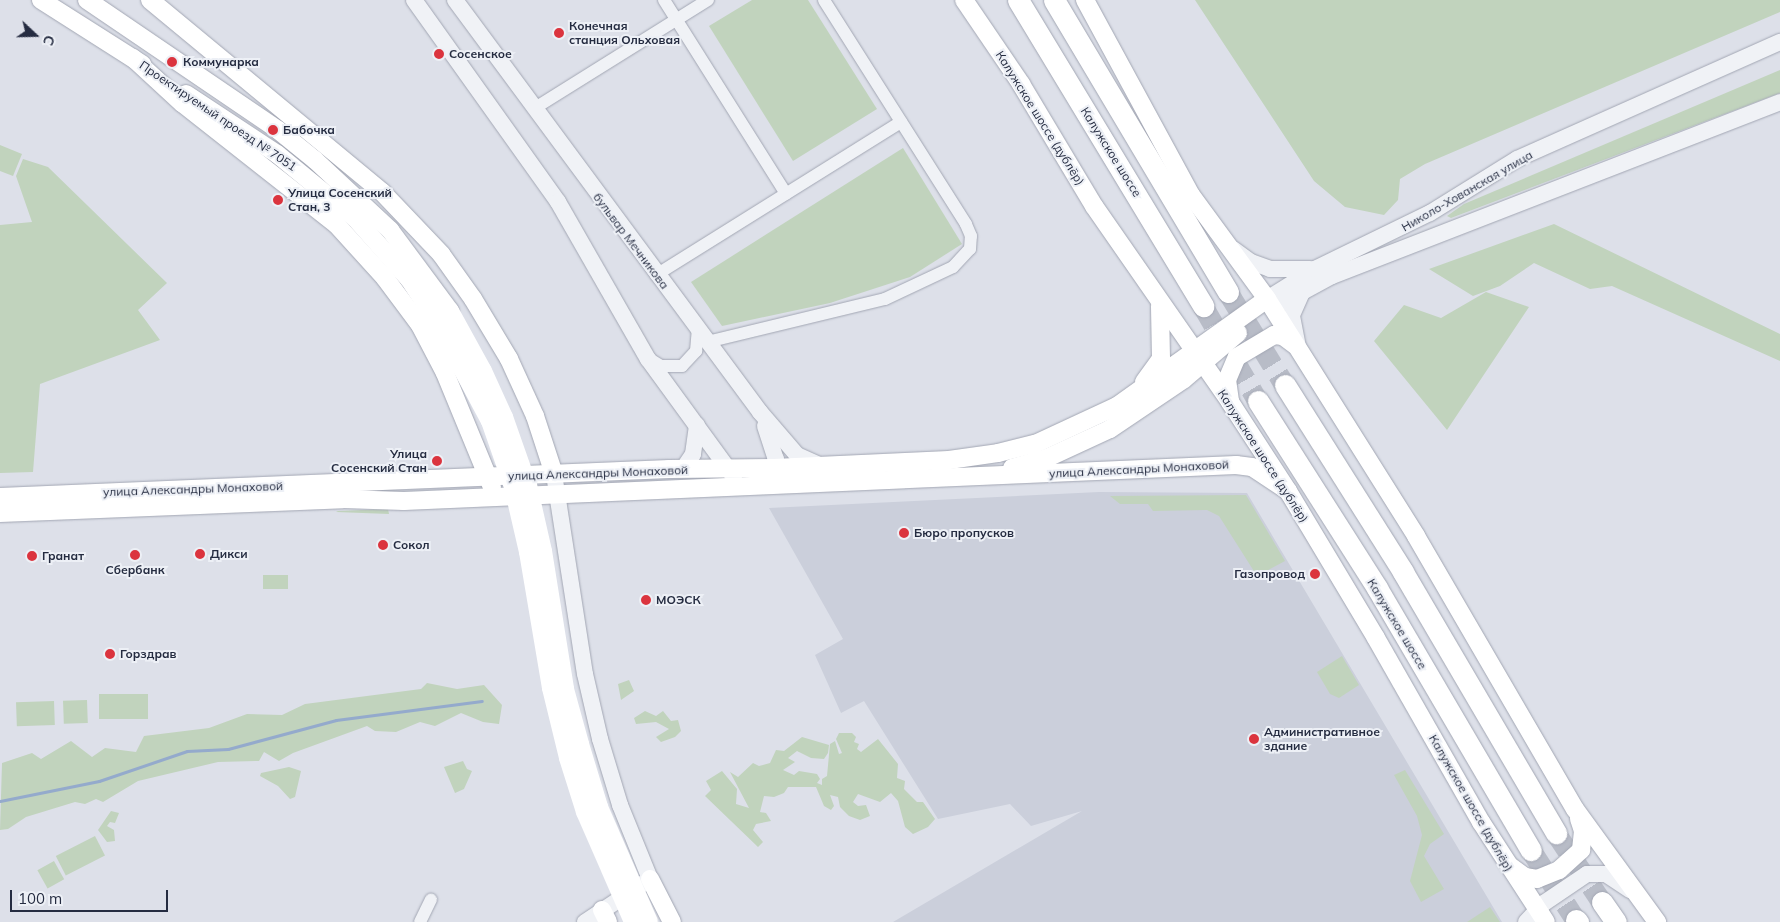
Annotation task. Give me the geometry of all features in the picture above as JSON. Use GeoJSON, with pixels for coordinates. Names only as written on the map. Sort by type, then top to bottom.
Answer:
{"type":"FeatureCollection","features":[{"type":"Feature","properties":{"kind":"highway","name":"Калужское шоссе"},"geometry":{"type":"LineString","coordinates":[[1018,0],[1203,306]]}},
{"type":"Feature","properties":{"kind":"highway"},"geometry":{"type":"LineString","coordinates":[[1054,0],[1228,292]]}},
{"type":"Feature","properties":{"kind":"highway"},"geometry":{"type":"LineString","coordinates":[[1285,384],[1403,572],[1556,833]]}},
{"type":"Feature","properties":{"kind":"highway","name":"Калужское шоссе"},"geometry":{"type":"LineString","coordinates":[[1258,401],[1376,588],[1531,850]]}},
{"type":"Feature","properties":{"kind":"highway"},"geometry":{"type":"LineString","coordinates":[[1602,902],[1616,922]]}},
{"type":"Feature","properties":{"kind":"main road","name":"Проектируемый проезд № 7051"},"geometry":{"type":"LineString","coordinates":[[41,0],[133,58],[277,154],[313,182],[381,244],[443,315]]}},
{"type":"Feature","properties":{"kind":"main road","name":"Проектируемый проезд № 7051"},"geometry":{"type":"LineString","coordinates":[[87,0],[101,6],[278,130],[316,160],[390,230],[443,315]]}},
{"type":"Feature","properties":{"kind":"main road"},"geometry":{"type":"LineString","coordinates":[[150,0],[382,192],[441,254],[473,299],[509,359],[545,442],[554,474]]}},
{"type":"Feature","properties":{"kind":"main road","name":"Калужское шоссе (дублёр)"},"geometry":{"type":"LineString","coordinates":[[964,0],[1160,306],[1230,402],[1288,491],[1505,860],[1536,918]]}},
{"type":"Feature","properties":{"kind":"main road"},"geometry":{"type":"LineString","coordinates":[[1085,0],[1159,141],[1221,240],[1270,304],[1298,347],[1416,536],[1575,809],[1657,922]]}},
{"type":"Feature","properties":{"kind":"main road"},"geometry":{"type":"LineString","coordinates":[[133,58],[188,108],[336,224],[385,278],[420,326],[445,374],[495,497]]}},
{"type":"Feature","properties":{"kind":"main road"},"geometry":{"type":"LineString","coordinates":[[1179,373],[1235,334],[1270,304]]}},
{"type":"Feature","properties":{"kind":"main road"},"geometry":{"type":"LineString","coordinates":[[1132,396],[1160,360],[1160,306]]}},
{"type":"Feature","properties":{"kind":"main road"},"geometry":{"type":"LineString","coordinates":[[443,315],[490,421],[513,486],[528,552],[550,688],[568,758],[585,812],[633,922]]}},
{"type":"Feature","properties":{"kind":"main road"},"geometry":{"type":"LineString","coordinates":[[443,315],[501,410],[528,485],[543,551],[565,689],[580,744],[599,807],[649,922]]}},
{"type":"Feature","properties":{"kind":"main road"},"geometry":{"type":"LineString","coordinates":[[1230,402],[1227,380],[1238,357],[1274,335],[1283,336],[1298,347]]}},
{"type":"Feature","properties":{"kind":"main road","name":"улица Александры Монаховой"},"geometry":{"type":"LineString","coordinates":[[0,497],[948,460],[998,453],[1035,444],[1074,428],[1179,373]]}},
{"type":"Feature","properties":{"kind":"main road","name":"улица Александры Монаховой"},"geometry":{"type":"LineString","coordinates":[[983,474],[1047,458],[1085,442],[1145,408],[1179,373]]}},
{"type":"Feature","properties":{"kind":"main road","name":"улица Александры Монаховой"},"geometry":{"type":"LineString","coordinates":[[0,513],[343,499],[404,501],[983,474],[1236,465],[1252,467],[1288,491]]}},
{"type":"Feature","properties":{"kind":"main road"},"geometry":{"type":"LineString","coordinates":[[1505,860],[1525,877],[1537,879],[1568,864],[1577,856],[1583,842],[1575,809]]}},
{"type":"Feature","properties":{"kind":"main road"},"geometry":{"type":"LineString","coordinates":[[650,879],[672,922]]}},
{"type":"Feature","properties":{"kind":"street"},"geometry":{"type":"LineString","coordinates":[[414,0],[558,202],[648,359],[728,469],[749,486],[771,476],[774,468],[776,450],[760,412]]}},
{"type":"Feature","properties":{"kind":"street","name":"бульвар Мечникова"},"geometry":{"type":"LineString","coordinates":[[455,0],[656,275],[760,412],[797,454],[822,466]]}},
{"type":"Feature","properties":{"kind":"street"},"geometry":{"type":"LineString","coordinates":[[664,0],[786,194]]}},
{"type":"Feature","properties":{"kind":"street"},"geometry":{"type":"LineString","coordinates":[[535,108],[708,0]]}},
{"type":"Feature","properties":{"kind":"street"},"geometry":{"type":"LineString","coordinates":[[648,359],[661,366],[682,366],[696,351],[703,335],[867,305],[910,288],[965,258],[971,245],[970,231],[824,0]]}},
{"type":"Feature","properties":{"kind":"street","name":"Николо-Хованская улица"},"geometry":{"type":"LineString","coordinates":[[1270,304],[1315,269],[1408,225],[1517,159],[1780,42]]}},
{"type":"Feature","properties":{"kind":"street","name":"Николо-Хованская улица"},"geometry":{"type":"LineString","coordinates":[[1270,304],[1332,276],[1780,102]]}},
{"type":"Feature","properties":{"kind":"street"},"geometry":{"type":"LineString","coordinates":[[656,275],[901,122]]}},
{"type":"Feature","properties":{"kind":"street"},"geometry":{"type":"LineString","coordinates":[[1221,240],[1250,262],[1270,269],[1315,269]]}},
{"type":"Feature","properties":{"kind":"street"},"geometry":{"type":"LineString","coordinates":[[1298,347],[1292,315],[1303,290]]}},
{"type":"Feature","properties":{"kind":"street"},"geometry":{"type":"LineString","coordinates":[[683,469],[693,454],[697,425]]}},
{"type":"Feature","properties":{"kind":"street"},"geometry":{"type":"LineString","coordinates":[[554,474],[585,674],[600,739],[620,805],[650,879],[605,916],[585,922]]}},
{"type":"Feature","properties":{"kind":"street"},"geometry":{"type":"LineString","coordinates":[[1536,918],[1587,874],[1596,872],[1618,879],[1637,896]]}},
{"type":"Feature","properties":{"kind":"street"},"geometry":{"type":"LineString","coordinates":[[420,922],[431,899]]}},
{"type":"Feature","properties":{"kind":"shaded area"},"geometry":{"type":"Polygon","coordinates":[[[1099,492],[1247,493],[1502,922],[893,922],[1082,811],[1031,826],[1010,804],[938,819],[864,701],[841,713],[815,655],[843,639],[769,508],[1099,492]]]}},
{"type":"Feature","properties":{"kind":"green space"},"geometry":{"type":"Polygon","coordinates":[[[752,0],[808,0],[877,109],[793,161],[709,26],[752,0]]]}},
{"type":"Feature","properties":{"kind":"green space"},"geometry":{"type":"Polygon","coordinates":[[[1195,0],[1780,0],[1780,12],[1425,164],[1400,179],[1398,200],[1384,215],[1345,207],[1314,181],[1195,0]]]}},
{"type":"Feature","properties":{"kind":"green space"},"geometry":{"type":"Polygon","coordinates":[[[1780,70],[1780,93],[1451,218],[1447,216],[1464,204],[1780,70]]]}},
{"type":"Feature","properties":{"kind":"green space"},"geometry":{"type":"Polygon","coordinates":[[[0,145],[22,154],[13,176],[0,171],[0,145]]]}},
{"type":"Feature","properties":{"kind":"green space"},"geometry":{"type":"Polygon","coordinates":[[[903,148],[962,244],[910,277],[830,303],[722,326],[691,282],[903,148]]]}},
{"type":"Feature","properties":{"kind":"green space"},"geometry":{"type":"Polygon","coordinates":[[[23,159],[48,167],[167,283],[138,310],[160,340],[40,384],[33,472],[0,473],[0,225],[32,222],[16,176],[23,159]]]}},
{"type":"Feature","properties":{"kind":"green space"},"geometry":{"type":"Polygon","coordinates":[[[1554,224],[1780,334],[1780,361],[1612,286],[1590,289],[1534,263],[1500,286],[1473,296],[1429,269],[1554,224]]]}},
{"type":"Feature","properties":{"kind":"green space"},"geometry":{"type":"Polygon","coordinates":[[[1486,292],[1529,307],[1447,430],[1374,341],[1404,305],[1441,318],[1486,292]]]}},
{"type":"Feature","properties":{"kind":"green space"},"geometry":{"type":"Polygon","coordinates":[[[1246,495],[1285,561],[1257,576],[1219,516],[1207,510],[1153,511],[1148,504],[1120,504],[1110,496],[1246,495]]]}},
{"type":"Feature","properties":{"kind":"green space"},"geometry":{"type":"Polygon","coordinates":[[[388,509],[389,514],[336,512],[338,511],[388,509]]]}},
{"type":"Feature","properties":{"kind":"green space"},"geometry":{"type":"Polygon","coordinates":[[[263,575],[288,575],[288,589],[263,589],[263,575]]]}},
{"type":"Feature","properties":{"kind":"green space"},"geometry":{"type":"Polygon","coordinates":[[[1342,656],[1359,685],[1339,698],[1330,694],[1317,672],[1342,656]]]}},
{"type":"Feature","properties":{"kind":"green space"},"geometry":{"type":"Polygon","coordinates":[[[629,680],[634,691],[621,700],[618,684],[629,680]]]}},
{"type":"Feature","properties":{"kind":"green space"},"geometry":{"type":"Polygon","coordinates":[[[427,683],[457,689],[484,685],[502,705],[499,724],[483,722],[461,713],[435,726],[420,722],[396,732],[375,731],[367,726],[293,753],[279,761],[264,752],[259,761],[218,762],[138,781],[103,802],[96,799],[85,804],[75,802],[26,817],[8,829],[0,830],[2,763],[32,753],[41,759],[71,741],[92,757],[105,748],[136,752],[144,736],[209,728],[247,714],[282,715],[305,704],[421,689],[427,683]]]}},
{"type":"Feature","properties":{"kind":"green space"},"geometry":{"type":"Polygon","coordinates":[[[99,694],[148,694],[148,719],[99,719],[99,694]]]}},
{"type":"Feature","properties":{"kind":"green space"},"geometry":{"type":"Polygon","coordinates":[[[87,700],[88,723],[64,724],[63,701],[87,700]]]}},
{"type":"Feature","properties":{"kind":"green space"},"geometry":{"type":"Polygon","coordinates":[[[54,701],[55,725],[17,726],[16,702],[54,701]]]}},
{"type":"Feature","properties":{"kind":"green space"},"geometry":{"type":"Polygon","coordinates":[[[645,711],[656,716],[663,711],[671,721],[678,720],[681,731],[675,737],[661,742],[656,737],[669,729],[656,722],[636,724],[634,718],[645,711]]]}},
{"type":"Feature","properties":{"kind":"green space"},"geometry":{"type":"Polygon","coordinates":[[[839,733],[852,733],[856,737],[854,742],[859,744],[857,749],[861,752],[878,739],[898,764],[897,778],[905,781],[904,789],[917,802],[923,802],[935,819],[928,827],[913,834],[905,827],[898,801],[891,793],[880,802],[858,794],[853,802],[858,806],[866,805],[870,816],[860,820],[849,816],[840,807],[838,797],[830,795],[834,806],[831,810],[824,806],[816,787],[788,787],[784,793],[774,797],[764,796],[760,812],[766,813],[771,821],[756,824],[753,830],[763,842],[758,847],[705,796],[711,790],[706,781],[722,771],[737,789],[736,804],[749,808],[730,772],[738,777],[753,763],[759,766],[770,763],[776,750],[784,751],[802,737],[829,745],[828,753],[824,759],[811,758],[797,751],[788,758],[795,762],[783,770],[794,775],[799,771],[817,774],[820,779],[817,783],[822,785],[822,779],[827,776],[830,744],[835,741],[839,754],[842,753],[836,739],[839,733]]]}},
{"type":"Feature","properties":{"kind":"green space"},"geometry":{"type":"Polygon","coordinates":[[[463,761],[467,769],[472,771],[464,789],[455,793],[444,767],[463,761]]]}},
{"type":"Feature","properties":{"kind":"green space"},"geometry":{"type":"Polygon","coordinates":[[[289,767],[301,771],[295,797],[290,799],[278,786],[260,776],[261,773],[289,767]]]}},
{"type":"Feature","properties":{"kind":"green space"},"geometry":{"type":"Polygon","coordinates":[[[1405,770],[1444,834],[1430,844],[1424,856],[1444,889],[1421,902],[1410,881],[1422,835],[1417,816],[1394,775],[1405,770]]]}},
{"type":"Feature","properties":{"kind":"green space"},"geometry":{"type":"Polygon","coordinates":[[[111,811],[119,813],[115,823],[110,822],[107,826],[114,830],[115,841],[107,842],[98,830],[111,811]]]}},
{"type":"Feature","properties":{"kind":"green space"},"geometry":{"type":"Polygon","coordinates":[[[95,836],[105,856],[66,876],[56,856],[95,836]]]}},
{"type":"Feature","properties":{"kind":"green space"},"geometry":{"type":"Polygon","coordinates":[[[54,861],[64,879],[48,889],[37,870],[54,861]]]}},
{"type":"Feature","properties":{"kind":"green space"},"geometry":{"type":"Polygon","coordinates":[[[1490,907],[1500,922],[1467,922],[1490,907]]]}},
{"type":"Feature","properties":{"kind":"waterway"},"geometry":{"type":"LineString","coordinates":[[0,801],[99,781],[187,751],[228,749],[336,720],[482,701]]}},
{"type":"Feature","properties":{"kind":"tunnel"},"geometry":{"type":"LineString","coordinates":[[1228,292],[1285,385]]}},
{"type":"Feature","properties":{"kind":"tunnel"},"geometry":{"type":"LineString","coordinates":[[1203,306],[1258,401]]}},
{"type":"Feature","properties":{"kind":"tunnel"},"geometry":{"type":"LineString","coordinates":[[1556,833],[1602,902]]}},
{"type":"Feature","properties":{"kind":"tunnel"},"geometry":{"type":"LineString","coordinates":[[1531,850],[1576,920]]}},
{"type":"Feature","properties":{"kind":"place","name":"Конечная станция Ольховая"},"geometry":{"type":"Point","coordinates":[559,33]}},
{"type":"Feature","properties":{"kind":"place","name":"Сосенское"},"geometry":{"type":"Point","coordinates":[439,54]}},
{"type":"Feature","properties":{"kind":"place","name":"Коммунарка"},"geometry":{"type":"Point","coordinates":[172,62]}},
{"type":"Feature","properties":{"kind":"place","name":"Бабочка"},"geometry":{"type":"Point","coordinates":[273,130]}},
{"type":"Feature","properties":{"kind":"place","name":"Улица Сосенский Стан, 3"},"geometry":{"type":"Point","coordinates":[278,200]}},
{"type":"Feature","properties":{"kind":"place","name":"Улица Сосенский Стан"},"geometry":{"type":"Point","coordinates":[437,461]}},
{"type":"Feature","properties":{"kind":"place","name":"Бюро пропусков"},"geometry":{"type":"Point","coordinates":[904,533]}},
{"type":"Feature","properties":{"kind":"place","name":"Сокол"},"geometry":{"type":"Point","coordinates":[383,545]}},
{"type":"Feature","properties":{"kind":"place","name":"Дикси"},"geometry":{"type":"Point","coordinates":[200,554]}},
{"type":"Feature","properties":{"kind":"place","name":"Сбербанк"},"geometry":{"type":"Point","coordinates":[135,555]}},
{"type":"Feature","properties":{"kind":"place","name":"Гранат"},"geometry":{"type":"Point","coordinates":[32,556]}},
{"type":"Feature","properties":{"kind":"place","name":"Газопровод"},"geometry":{"type":"Point","coordinates":[1315,574]}},
{"type":"Feature","properties":{"kind":"place","name":"МОЭСК"},"geometry":{"type":"Point","coordinates":[646,600]}},
{"type":"Feature","properties":{"kind":"place","name":"Горздрав"},"geometry":{"type":"Point","coordinates":[110,654]}},
{"type":"Feature","properties":{"kind":"place","name":"Административное здание"},"geometry":{"type":"Point","coordinates":[1254,739]}}]}
